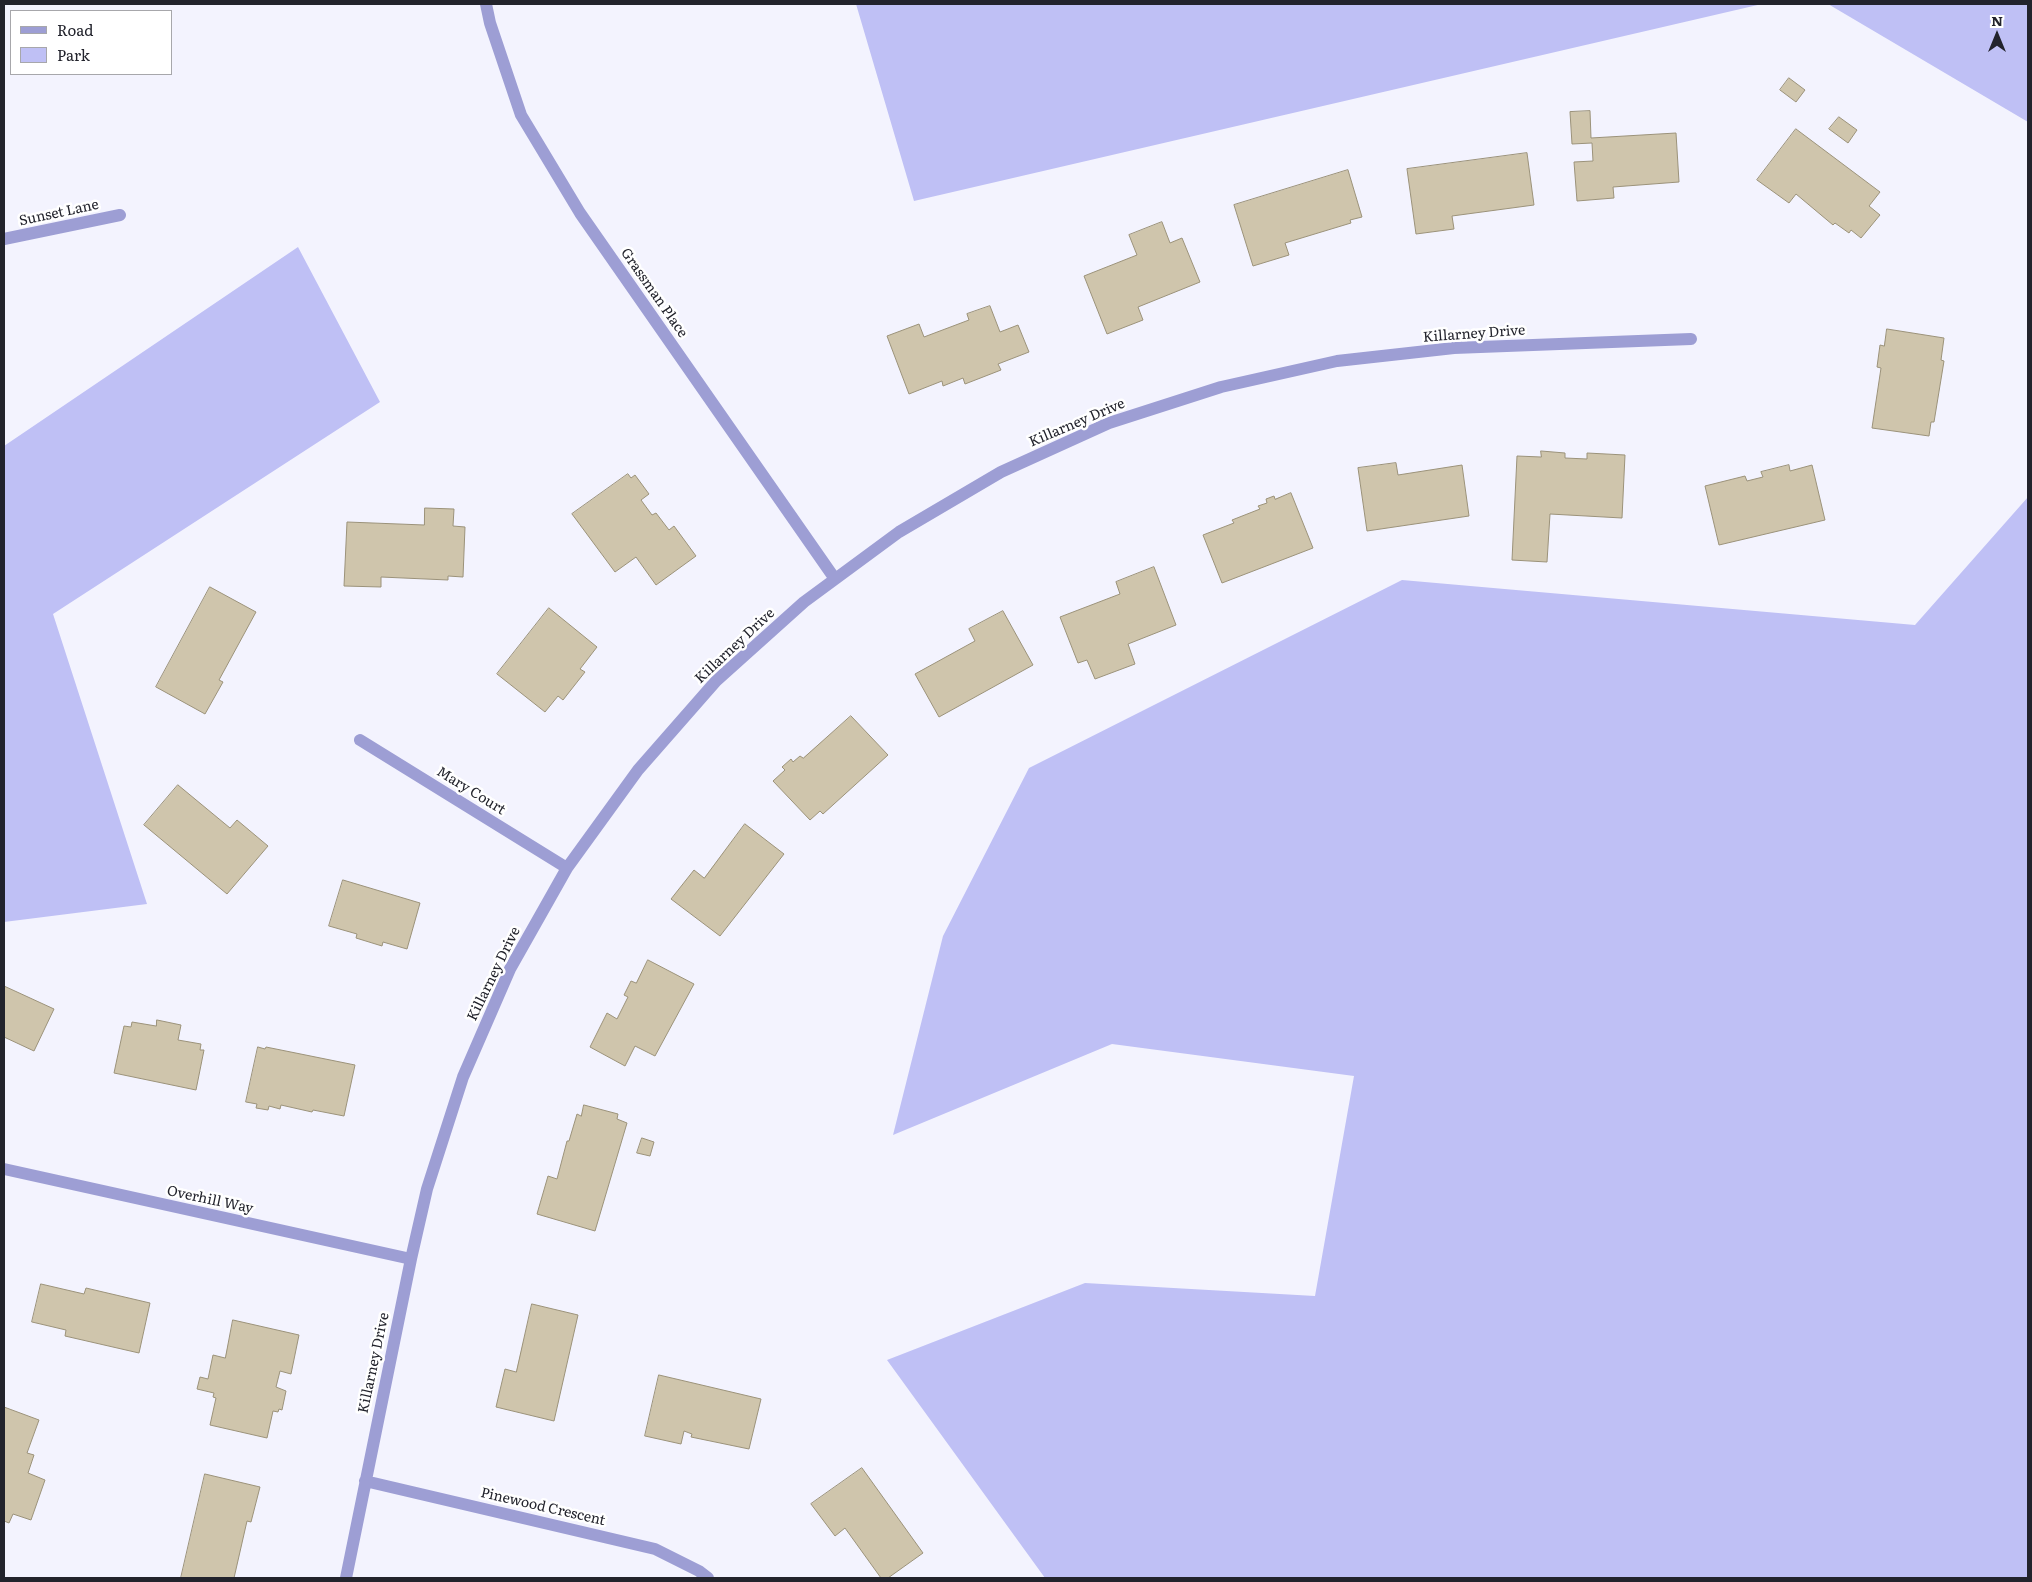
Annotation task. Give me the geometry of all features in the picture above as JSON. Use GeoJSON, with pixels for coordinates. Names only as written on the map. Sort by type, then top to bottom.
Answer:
{"type":"FeatureCollection","features":[{"type":"Feature","properties":{"kind":"street","name":"Grassman Place"},"geometry":{"type":"LineString","coordinates":[[486,4],[490,22],[521,115],[565,189],[835,579]]}},
{"type":"Feature","properties":{"kind":"street","name":"Sunset Lane"},"geometry":{"type":"LineString","coordinates":[[4,239],[120,215]]}},
{"type":"Feature","properties":{"kind":"street","name":"Killarney Drive"},"geometry":{"type":"LineString","coordinates":[[346,1578],[427,1189],[463,1076],[510,968],[567,868],[638,770],[716,681],[804,602],[899,532],[1001,472],[1109,424],[1221,387],[1337,361],[1454,348],[1691,339]]}},
{"type":"Feature","properties":{"kind":"street","name":"Mary Court"},"geometry":{"type":"LineString","coordinates":[[360,740],[567,868]]}},
{"type":"Feature","properties":{"kind":"street","name":"Overhill Way"},"geometry":{"type":"LineString","coordinates":[[4,1168],[411,1259]]}},
{"type":"Feature","properties":{"kind":"street","name":"Pinewood Crescent"},"geometry":{"type":"LineString","coordinates":[[365,1481],[656,1549],[699,1571],[708,1578]]}},
{"type":"Feature","properties":{"kind":"green space"},"geometry":{"type":"Polygon","coordinates":[[[856,4],[1762,4],[914,201],[856,4]]]}},
{"type":"Feature","properties":{"kind":"green space"},"geometry":{"type":"Polygon","coordinates":[[[1828,4],[2028,4],[2028,122],[1828,4]]]}},
{"type":"Feature","properties":{"kind":"green space"},"geometry":{"type":"Polygon","coordinates":[[[298,247],[380,402],[53,614],[147,904],[4,922],[4,446],[298,247]]]}},
{"type":"Feature","properties":{"kind":"green space"},"geometry":{"type":"Polygon","coordinates":[[[2028,497],[2028,1578],[1045,1578],[887,1360],[1085,1283],[1315,1296],[1354,1076],[1112,1044],[893,1135],[943,936],[1029,768],[1402,580],[1915,625],[2028,497]]]}},
{"type":"Feature","properties":{"kind":"building"},"geometry":{"type":"Polygon","coordinates":[[[1789,78],[1805,90],[1796,102],[1780,90],[1789,78]]]}},
{"type":"Feature","properties":{"kind":"building"},"geometry":{"type":"Polygon","coordinates":[[[1590,111],[1591,138],[1676,133],[1679,182],[1613,187],[1614,198],[1577,201],[1574,162],[1593,161],[1592,143],[1572,144],[1570,112],[1590,111]]]}},
{"type":"Feature","properties":{"kind":"building"},"geometry":{"type":"Polygon","coordinates":[[[1839,117],[1857,130],[1848,143],[1829,129],[1839,117]]]}},
{"type":"Feature","properties":{"kind":"building"},"geometry":{"type":"Polygon","coordinates":[[[1796,129],[1880,192],[1869,206],[1880,215],[1861,238],[1851,230],[1849,233],[1835,223],[1833,225],[1796,194],[1789,203],[1757,180],[1796,129]]]}},
{"type":"Feature","properties":{"kind":"building"},"geometry":{"type":"Polygon","coordinates":[[[1527,153],[1534,205],[1452,216],[1454,229],[1416,234],[1407,169],[1527,153]]]}},
{"type":"Feature","properties":{"kind":"building"},"geometry":{"type":"Polygon","coordinates":[[[1348,170],[1362,217],[1350,220],[1351,223],[1285,243],[1289,255],[1253,266],[1234,205],[1348,170]]]}},
{"type":"Feature","properties":{"kind":"building"},"geometry":{"type":"Polygon","coordinates":[[[1162,222],[1170,243],[1182,238],[1200,282],[1138,307],[1143,320],[1107,334],[1084,276],[1137,255],[1129,235],[1162,222]]]}},
{"type":"Feature","properties":{"kind":"building"},"geometry":{"type":"Polygon","coordinates":[[[990,306],[1000,332],[1018,325],[1029,352],[998,364],[1001,370],[965,384],[963,378],[943,386],[942,381],[909,394],[887,336],[919,324],[924,337],[969,320],[967,314],[990,306]]]}},
{"type":"Feature","properties":{"kind":"building"},"geometry":{"type":"Polygon","coordinates":[[[1887,329],[1944,338],[1941,360],[1944,361],[1934,422],[1931,422],[1929,436],[1872,428],[1881,368],[1877,367],[1880,345],[1884,346],[1887,329]]]}},
{"type":"Feature","properties":{"kind":"building"},"geometry":{"type":"Polygon","coordinates":[[[1541,451],[1565,453],[1565,458],[1587,459],[1587,453],[1625,455],[1622,518],[1550,514],[1547,562],[1512,560],[1517,456],[1541,457],[1541,451]]]}},
{"type":"Feature","properties":{"kind":"building"},"geometry":{"type":"Polygon","coordinates":[[[1396,463],[1398,475],[1462,465],[1469,516],[1367,531],[1358,468],[1396,463]]]}},
{"type":"Feature","properties":{"kind":"building"},"geometry":{"type":"Polygon","coordinates":[[[1789,465],[1790,471],[1812,465],[1825,520],[1719,545],[1705,486],[1745,476],[1747,481],[1763,477],[1761,472],[1789,465]]]}},
{"type":"Feature","properties":{"kind":"building"},"geometry":{"type":"Polygon","coordinates":[[[628,474],[631,478],[635,475],[649,494],[641,500],[652,515],[656,513],[669,530],[674,526],[696,556],[656,585],[636,557],[615,572],[572,514],[628,474]]]}},
{"type":"Feature","properties":{"kind":"building"},"geometry":{"type":"Polygon","coordinates":[[[1291,493],[1313,548],[1222,583],[1203,535],[1234,523],[1232,520],[1260,509],[1258,506],[1267,503],[1266,499],[1274,496],[1275,499],[1291,493]]]}},
{"type":"Feature","properties":{"kind":"building"},"geometry":{"type":"Polygon","coordinates":[[[425,508],[454,509],[453,526],[465,527],[463,577],[448,576],[448,580],[381,577],[381,587],[344,586],[347,522],[424,525],[425,508]]]}},
{"type":"Feature","properties":{"kind":"building"},"geometry":{"type":"Polygon","coordinates":[[[1154,567],[1176,625],[1128,644],[1135,664],[1095,679],[1087,660],[1078,663],[1060,617],[1120,594],[1116,582],[1154,567]]]}},
{"type":"Feature","properties":{"kind":"building"},"geometry":{"type":"Polygon","coordinates":[[[210,587],[256,612],[219,680],[223,682],[205,714],[156,687],[210,587]]]}},
{"type":"Feature","properties":{"kind":"building"},"geometry":{"type":"Polygon","coordinates":[[[549,608],[597,647],[580,669],[585,672],[563,700],[558,696],[545,712],[497,674],[549,608]]]}},
{"type":"Feature","properties":{"kind":"building"},"geometry":{"type":"Polygon","coordinates":[[[1003,611],[1033,665],[939,717],[915,674],[975,641],[969,629],[1003,611]]]}},
{"type":"Feature","properties":{"kind":"building"},"geometry":{"type":"Polygon","coordinates":[[[851,716],[888,755],[823,814],[820,811],[810,820],[773,781],[785,770],[782,767],[791,759],[793,762],[800,756],[803,758],[851,716]]]}},
{"type":"Feature","properties":{"kind":"building"},"geometry":{"type":"Polygon","coordinates":[[[178,785],[230,828],[237,820],[268,846],[227,894],[144,825],[178,785]]]}},
{"type":"Feature","properties":{"kind":"building"},"geometry":{"type":"Polygon","coordinates":[[[745,824],[784,854],[720,936],[671,899],[694,870],[704,878],[745,824]]]}},
{"type":"Feature","properties":{"kind":"building"},"geometry":{"type":"Polygon","coordinates":[[[343,880],[420,903],[407,949],[383,942],[382,946],[356,938],[357,934],[329,926],[343,880]]]}},
{"type":"Feature","properties":{"kind":"building"},"geometry":{"type":"Polygon","coordinates":[[[648,960],[694,984],[655,1056],[635,1046],[625,1066],[590,1047],[607,1013],[617,1019],[628,997],[624,995],[631,981],[636,983],[648,960]]]}},
{"type":"Feature","properties":{"kind":"building"},"geometry":{"type":"Polygon","coordinates":[[[4,986],[54,1009],[34,1051],[4,1037],[4,986]]]}},
{"type":"Feature","properties":{"kind":"building"},"geometry":{"type":"Polygon","coordinates":[[[157,1020],[181,1025],[178,1040],[201,1044],[200,1050],[204,1050],[196,1090],[114,1073],[124,1026],[131,1027],[132,1022],[156,1026],[157,1020]]]}},
{"type":"Feature","properties":{"kind":"building"},"geometry":{"type":"Polygon","coordinates":[[[258,1047],[355,1065],[344,1116],[313,1110],[312,1112],[281,1105],[280,1109],[269,1106],[268,1110],[256,1108],[257,1104],[246,1102],[258,1047]]]}},
{"type":"Feature","properties":{"kind":"building"},"geometry":{"type":"Polygon","coordinates":[[[584,1105],[618,1114],[617,1119],[627,1123],[595,1231],[537,1214],[548,1176],[557,1179],[567,1141],[569,1141],[577,1114],[581,1116],[584,1105]]]}},
{"type":"Feature","properties":{"kind":"building"},"geometry":{"type":"Polygon","coordinates":[[[642,1138],[654,1142],[650,1156],[637,1153],[642,1138]]]}},
{"type":"Feature","properties":{"kind":"building"},"geometry":{"type":"Polygon","coordinates":[[[41,1284],[84,1294],[86,1288],[150,1303],[139,1353],[65,1336],[66,1330],[32,1322],[41,1284]]]}},
{"type":"Feature","properties":{"kind":"building"},"geometry":{"type":"Polygon","coordinates":[[[532,1304],[578,1315],[554,1421],[496,1407],[505,1369],[516,1372],[532,1304]]]}},
{"type":"Feature","properties":{"kind":"building"},"geometry":{"type":"Polygon","coordinates":[[[233,1320],[299,1335],[291,1374],[280,1371],[276,1387],[286,1391],[282,1410],[279,1409],[278,1412],[273,1411],[267,1438],[210,1425],[216,1398],[213,1397],[214,1393],[197,1389],[200,1377],[208,1379],[213,1355],[225,1358],[233,1320]]]}},
{"type":"Feature","properties":{"kind":"building"},"geometry":{"type":"Polygon","coordinates":[[[659,1375],[761,1399],[749,1449],[691,1437],[692,1434],[684,1431],[681,1444],[645,1436],[659,1375]]]}},
{"type":"Feature","properties":{"kind":"building"},"geometry":{"type":"Polygon","coordinates":[[[4,1407],[39,1420],[27,1453],[34,1455],[28,1473],[45,1480],[31,1520],[13,1514],[9,1523],[4,1521],[4,1407]]]}},
{"type":"Feature","properties":{"kind":"building"},"geometry":{"type":"Polygon","coordinates":[[[862,1468],[923,1553],[888,1578],[881,1578],[845,1528],[835,1536],[811,1504],[862,1468]]]}},
{"type":"Feature","properties":{"kind":"building"},"geometry":{"type":"Polygon","coordinates":[[[205,1474],[260,1487],[251,1522],[247,1521],[234,1578],[181,1578],[205,1474]]]}}]}
